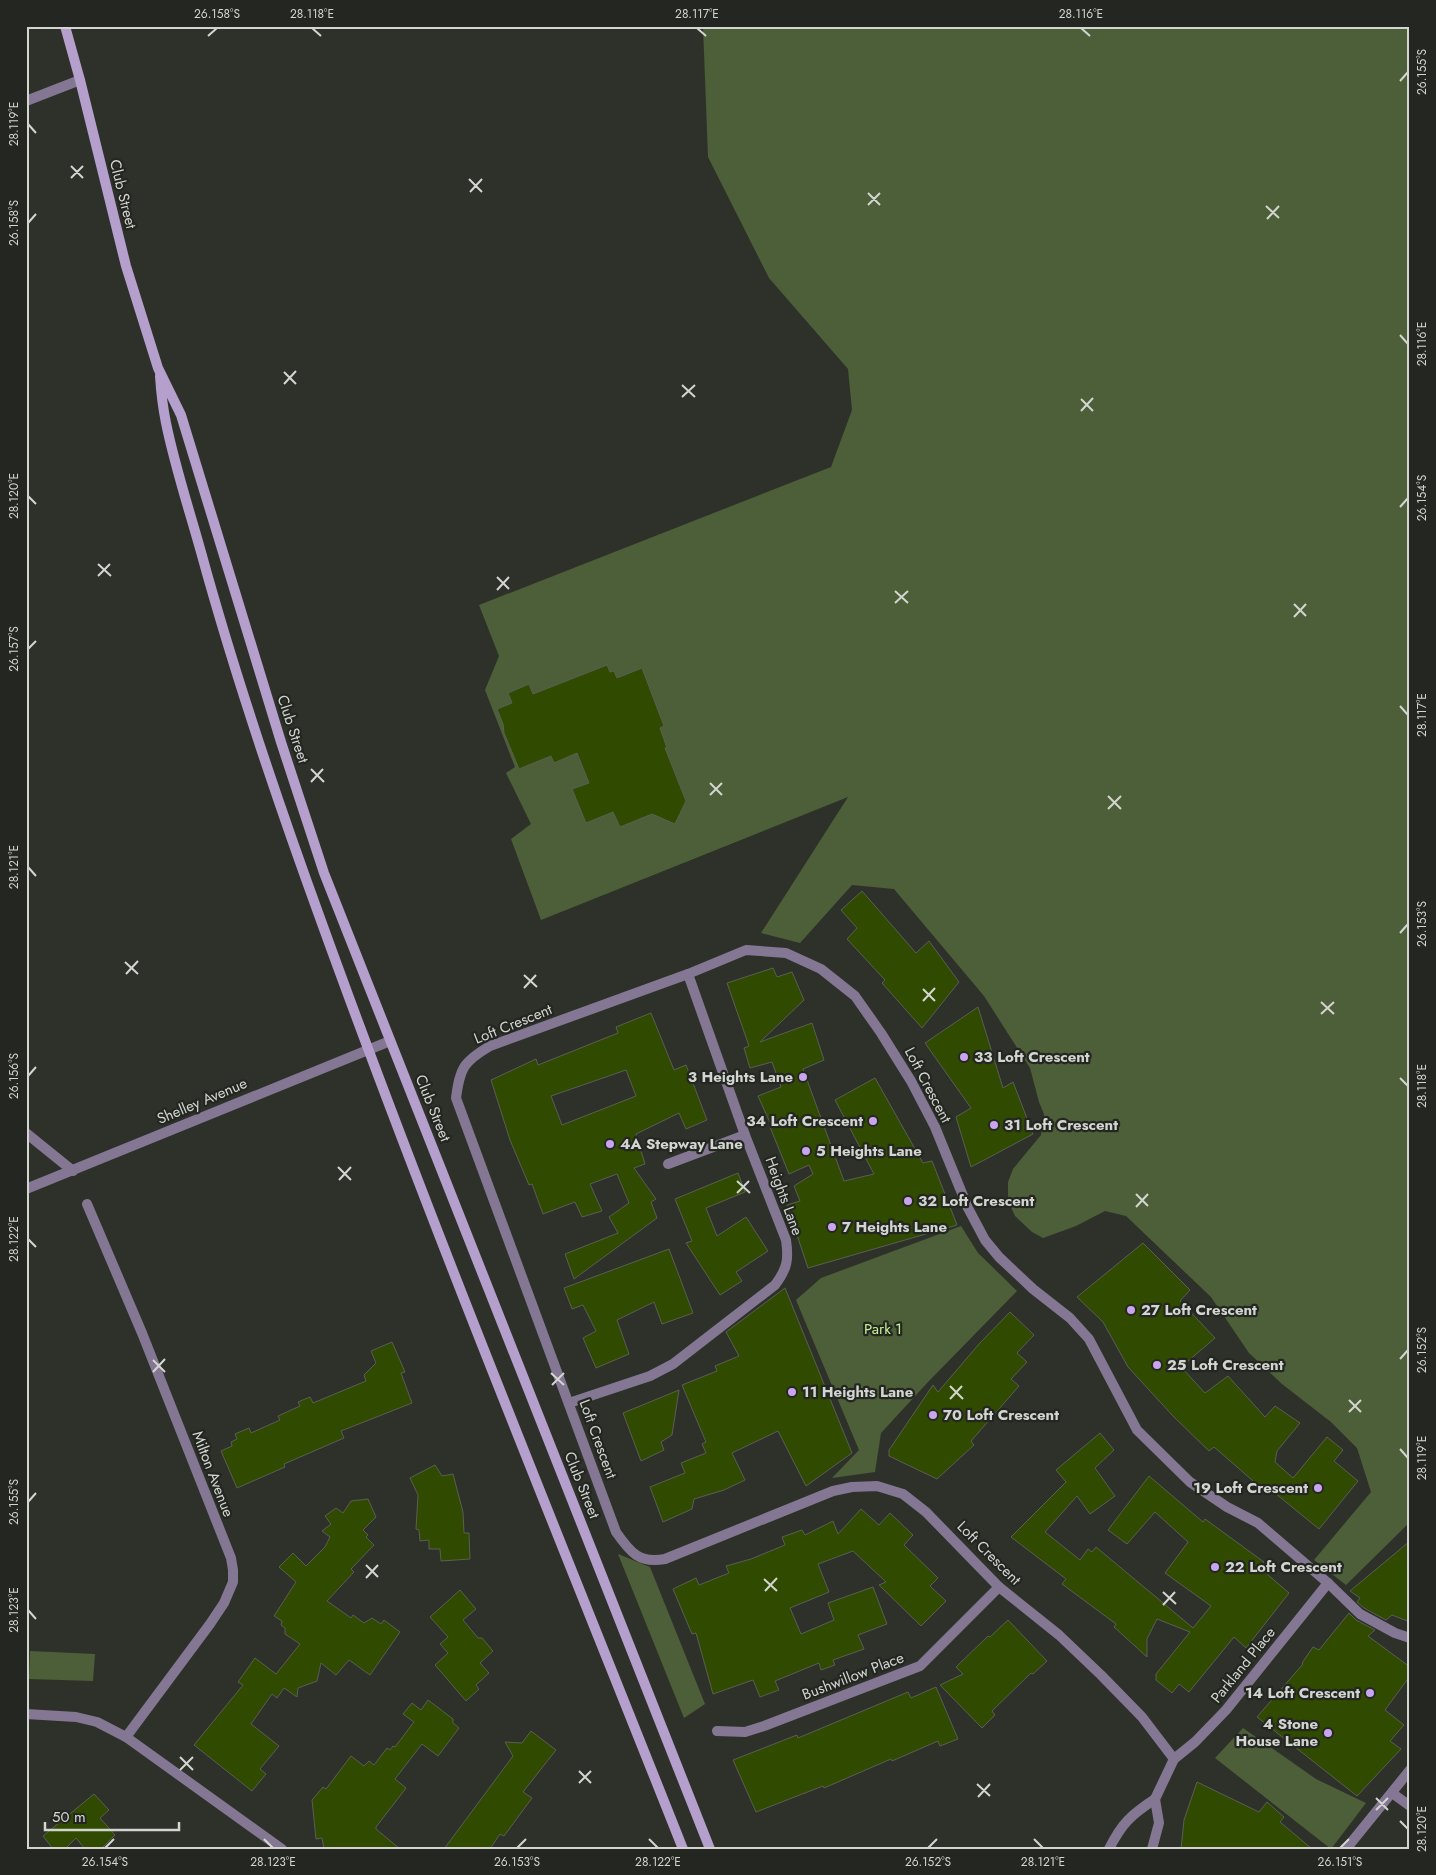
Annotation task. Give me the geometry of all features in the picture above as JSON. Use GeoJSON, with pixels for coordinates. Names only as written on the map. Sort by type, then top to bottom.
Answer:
{"type":"FeatureCollection","features":[{"type":"Feature","properties":{"kind":"main road","name":"Club Street"},"geometry":{"type":"LineString","coordinates":[[65,26],[126,266],[158,368],[181,415],[281,742],[324,873],[710,1849]]}},
{"type":"Feature","properties":{"kind":"main road","name":"Club Street"},"geometry":{"type":"LineString","coordinates":[[158,368],[165,418],[176,468],[260,749],[367,1049],[452,1269],[683,1849]]}},
{"type":"Feature","properties":{"kind":"street"},"geometry":{"type":"LineString","coordinates":[[26,101],[80,80]]}},
{"type":"Feature","properties":{"kind":"street","name":"Loft Crescent"},"geometry":{"type":"LineString","coordinates":[[1174,1759],[1142,1717],[1101,1675],[1059,1635],[999,1587],[926,1512],[903,1494],[877,1486],[852,1487],[833,1491],[665,1559],[652,1562],[639,1558],[626,1546],[616,1532],[458,1105],[456,1098],[459,1076],[472,1057],[490,1046],[688,974],[746,950],[786,953],[821,969],[855,996],[911,1081],[935,1128],[968,1208],[985,1240],[999,1257],[1033,1289],[1070,1318],[1089,1340],[1137,1430],[1190,1482],[1227,1507],[1258,1523],[1328,1583],[1360,1614],[1395,1633],[1410,1638]]}},
{"type":"Feature","properties":{"kind":"street","name":"Heights Lane"},"geometry":{"type":"LineString","coordinates":[[569,1403],[650,1376],[673,1364],[775,1285],[782,1275],[788,1257],[786,1240],[745,1135],[688,974]]}},
{"type":"Feature","properties":{"kind":"street","name":"Shelley Avenue"},"geometry":{"type":"LineString","coordinates":[[26,1189],[390,1041]]}},
{"type":"Feature","properties":{"kind":"street"},"geometry":{"type":"LineString","coordinates":[[26,1133],[73,1171]]}},
{"type":"Feature","properties":{"kind":"street"},"geometry":{"type":"LineString","coordinates":[[668,1164],[745,1135]]}},
{"type":"Feature","properties":{"kind":"street","name":"Milton Avenue"},"geometry":{"type":"LineString","coordinates":[[86,1204],[142,1333],[231,1558],[233,1570],[233,1582],[224,1603],[126,1737]]}},
{"type":"Feature","properties":{"kind":"street","name":"Parkland Place"},"geometry":{"type":"LineString","coordinates":[[1174,1759],[1195,1742],[1226,1710],[1328,1583]]}},
{"type":"Feature","properties":{"kind":"street","name":"Bushwillow Place"},"geometry":{"type":"LineString","coordinates":[[717,1731],[745,1732],[764,1726],[920,1666],[999,1587]]}},
{"type":"Feature","properties":{"kind":"street"},"geometry":{"type":"LineString","coordinates":[[26,1714],[76,1716],[96,1722],[126,1737],[282,1849]]}},
{"type":"Feature","properties":{"kind":"street"},"geometry":{"type":"LineString","coordinates":[[1109,1849],[1116,1835],[1132,1814],[1155,1799],[1174,1759]]}},
{"type":"Feature","properties":{"kind":"street"},"geometry":{"type":"LineString","coordinates":[[1346,1849],[1410,1770]]}},
{"type":"Feature","properties":{"kind":"street"},"geometry":{"type":"LineString","coordinates":[[1392,1792],[1410,1806]]}},
{"type":"Feature","properties":{"kind":"street"},"geometry":{"type":"LineString","coordinates":[[1152,1849],[1159,1823],[1155,1799]]}},
{"type":"Feature","properties":{"kind":"green space"},"geometry":{"type":"Polygon","coordinates":[[[703,26],[1410,26],[1410,1522],[1346,1585],[1314,1560],[1371,1492],[1357,1448],[1331,1422],[1282,1384],[1249,1353],[1211,1297],[1126,1216],[1105,1211],[1076,1226],[1043,1238],[1032,1232],[1015,1216],[1008,1201],[1008,1182],[1013,1169],[1041,1135],[1044,1114],[1030,1068],[984,996],[894,889],[852,885],[800,943],[761,933],[848,797],[541,920],[511,839],[531,824],[506,773],[515,767],[485,690],[499,656],[479,605],[831,467],[852,410],[848,369],[769,278],[708,157],[703,26]]]}},
{"type":"Feature","properties":{"kind":"green space","name":"Park 1"},"geometry":{"type":"Polygon","coordinates":[[[961,1226],[978,1253],[1017,1291],[881,1433],[875,1472],[832,1478],[859,1450],[796,1300],[821,1278],[961,1226]]]}},
{"type":"Feature","properties":{"kind":"green space"},"geometry":{"type":"Polygon","coordinates":[[[618,1554],[650,1567],[705,1704],[684,1718],[618,1554]]]}},
{"type":"Feature","properties":{"kind":"green space"},"geometry":{"type":"Polygon","coordinates":[[[30,1651],[95,1654],[93,1681],[29,1679],[30,1651]]]}},
{"type":"Feature","properties":{"kind":"green space"},"geometry":{"type":"Polygon","coordinates":[[[1243,1728],[1316,1779],[1366,1803],[1331,1849],[1215,1758],[1243,1728]]]}},
{"type":"Feature","properties":{"kind":"building"},"geometry":{"type":"Polygon","coordinates":[[[607,665],[610,672],[614,671],[617,678],[642,668],[664,726],[660,728],[667,748],[665,748],[686,801],[675,824],[652,814],[620,827],[613,812],[586,823],[572,789],[589,783],[577,753],[554,763],[551,756],[519,769],[504,733],[503,724],[497,709],[512,703],[508,693],[529,684],[533,694],[607,665]]]}},
{"type":"Feature","properties":{"kind":"building"},"geometry":{"type":"Polygon","coordinates":[[[862,891],[916,953],[929,941],[959,982],[922,1028],[882,983],[885,980],[847,939],[857,928],[841,910],[862,891]]]}},
{"type":"Feature","properties":{"kind":"building"},"geometry":{"type":"Polygon","coordinates":[[[773,968],[777,977],[792,972],[804,1000],[760,1042],[812,1023],[824,1060],[803,1069],[844,1181],[874,1174],[835,1100],[875,1078],[923,1163],[932,1161],[957,1225],[808,1268],[787,1205],[800,1201],[794,1186],[813,1174],[809,1165],[789,1174],[770,1127],[772,1127],[758,1096],[781,1087],[772,1062],[750,1068],[744,1048],[749,1046],[727,983],[773,968]]]}},
{"type":"Feature","properties":{"kind":"building"},"geometry":{"type":"Polygon","coordinates":[[[978,1007],[1003,1088],[1013,1082],[1033,1134],[971,1167],[956,1117],[971,1108],[925,1043],[978,1007]]]}},
{"type":"Feature","properties":{"kind":"building"},"geometry":{"type":"Polygon","coordinates":[[[651,1013],[674,1070],[686,1065],[707,1120],[686,1129],[679,1113],[636,1134],[645,1164],[634,1168],[656,1199],[651,1202],[657,1218],[574,1279],[565,1254],[618,1233],[609,1217],[629,1203],[617,1174],[590,1184],[602,1211],[582,1217],[575,1202],[543,1214],[532,1184],[529,1185],[510,1140],[491,1080],[536,1059],[538,1065],[618,1033],[616,1027],[651,1013]],[[626,1070],[551,1096],[562,1125],[636,1096],[626,1070]]]}},
{"type":"Feature","properties":{"kind":"building"},"geometry":{"type":"Polygon","coordinates":[[[738,1173],[745,1192],[706,1208],[717,1236],[746,1217],[768,1251],[736,1272],[742,1281],[720,1295],[686,1243],[692,1241],[675,1199],[738,1173]]]}},
{"type":"Feature","properties":{"kind":"building"},"geometry":{"type":"Polygon","coordinates":[[[1143,1243],[1190,1290],[1180,1301],[1215,1338],[1181,1367],[1205,1393],[1228,1376],[1265,1417],[1275,1406],[1300,1423],[1277,1451],[1275,1462],[1293,1478],[1327,1437],[1343,1450],[1334,1461],[1358,1481],[1319,1529],[1270,1489],[1267,1493],[1214,1447],[1209,1451],[1173,1416],[1128,1367],[1103,1322],[1077,1297],[1143,1243]]]}},
{"type":"Feature","properties":{"kind":"building"},"geometry":{"type":"Polygon","coordinates":[[[669,1249],[693,1313],[662,1324],[654,1302],[617,1320],[629,1354],[596,1368],[583,1338],[596,1331],[583,1305],[572,1309],[564,1288],[669,1249]]]}},
{"type":"Feature","properties":{"kind":"building"},"geometry":{"type":"Polygon","coordinates":[[[785,1288],[852,1453],[806,1486],[778,1431],[732,1453],[745,1480],[724,1490],[694,1499],[692,1509],[663,1522],[650,1487],[685,1473],[681,1463],[706,1453],[702,1444],[706,1442],[682,1385],[717,1371],[715,1366],[739,1356],[726,1332],[785,1288]]]}},
{"type":"Feature","properties":{"kind":"building"},"geometry":{"type":"Polygon","coordinates":[[[1010,1312],[1034,1335],[1017,1353],[1027,1362],[1011,1379],[1019,1386],[971,1441],[974,1445],[937,1479],[889,1456],[889,1450],[933,1385],[938,1392],[979,1344],[1010,1312]]]}},
{"type":"Feature","properties":{"kind":"building"},"geometry":{"type":"Polygon","coordinates":[[[392,1342],[405,1372],[401,1373],[412,1403],[341,1431],[344,1438],[284,1464],[285,1467],[237,1488],[221,1451],[232,1446],[231,1442],[237,1439],[235,1434],[249,1428],[251,1433],[280,1420],[278,1416],[300,1406],[298,1402],[310,1397],[313,1403],[366,1381],[364,1375],[376,1363],[371,1351],[392,1342]]]}},
{"type":"Feature","properties":{"kind":"building"},"geometry":{"type":"Polygon","coordinates":[[[679,1390],[672,1435],[661,1442],[664,1450],[641,1461],[623,1413],[679,1390]]]}},
{"type":"Feature","properties":{"kind":"building"},"geometry":{"type":"Polygon","coordinates":[[[1100,1433],[1114,1450],[1095,1468],[1115,1496],[1090,1514],[1077,1496],[1045,1532],[1080,1560],[1088,1549],[1092,1552],[1096,1547],[1193,1628],[1211,1606],[1165,1573],[1188,1542],[1155,1512],[1127,1544],[1108,1530],[1149,1476],[1203,1522],[1205,1519],[1264,1562],[1260,1568],[1289,1593],[1246,1648],[1234,1637],[1189,1692],[1179,1684],[1172,1693],[1156,1680],[1156,1674],[1190,1632],[1157,1619],[1147,1639],[1147,1657],[1114,1627],[1116,1624],[1062,1584],[1066,1579],[1011,1537],[1066,1482],[1056,1470],[1100,1433]]]}},
{"type":"Feature","properties":{"kind":"building"},"geometry":{"type":"Polygon","coordinates":[[[435,1465],[442,1476],[453,1474],[463,1512],[464,1533],[469,1533],[470,1559],[441,1561],[440,1549],[429,1549],[429,1540],[420,1541],[419,1530],[416,1529],[418,1495],[410,1478],[435,1465]]]}},
{"type":"Feature","properties":{"kind":"building"},"geometry":{"type":"Polygon","coordinates":[[[368,1499],[376,1517],[363,1530],[368,1535],[366,1537],[374,1545],[351,1569],[354,1572],[327,1601],[351,1618],[353,1615],[364,1623],[372,1618],[381,1624],[384,1620],[400,1632],[370,1675],[349,1660],[336,1675],[321,1663],[317,1681],[298,1688],[297,1697],[284,1688],[277,1698],[272,1694],[251,1724],[279,1746],[260,1769],[266,1774],[252,1791],[194,1745],[243,1685],[238,1682],[255,1658],[276,1674],[300,1644],[285,1634],[285,1628],[281,1625],[282,1621],[274,1616],[296,1582],[279,1567],[293,1553],[306,1566],[325,1547],[330,1537],[322,1531],[331,1524],[325,1516],[336,1508],[343,1513],[351,1501],[368,1499]]]}},
{"type":"Feature","properties":{"kind":"building"},"geometry":{"type":"Polygon","coordinates":[[[861,1509],[879,1525],[890,1513],[913,1535],[904,1545],[938,1578],[930,1586],[946,1601],[921,1626],[879,1585],[886,1582],[853,1551],[818,1564],[829,1592],[790,1608],[801,1634],[834,1620],[828,1603],[873,1587],[887,1624],[858,1635],[864,1649],[833,1660],[835,1665],[821,1670],[819,1663],[775,1681],[779,1690],[760,1697],[753,1680],[713,1694],[696,1633],[692,1634],[673,1589],[696,1578],[699,1585],[729,1573],[726,1566],[751,1559],[785,1545],[782,1537],[802,1530],[805,1535],[833,1521],[838,1534],[861,1509]]]}},
{"type":"Feature","properties":{"kind":"building"},"geometry":{"type":"Polygon","coordinates":[[[1410,1541],[1410,1622],[1392,1615],[1386,1620],[1364,1608],[1357,1602],[1360,1598],[1350,1591],[1410,1541]]]}},
{"type":"Feature","properties":{"kind":"building"},"geometry":{"type":"Polygon","coordinates":[[[460,1590],[476,1609],[463,1620],[478,1638],[482,1638],[493,1651],[480,1663],[489,1673],[476,1685],[479,1689],[466,1701],[435,1665],[448,1653],[440,1644],[448,1637],[430,1617],[460,1590]]]}},
{"type":"Feature","properties":{"kind":"building"},"geometry":{"type":"Polygon","coordinates":[[[1349,1613],[1356,1620],[1375,1630],[1368,1636],[1410,1667],[1410,1676],[1385,1710],[1404,1725],[1390,1741],[1401,1749],[1357,1796],[1257,1717],[1303,1664],[1313,1647],[1319,1650],[1349,1613]]]}},
{"type":"Feature","properties":{"kind":"building"},"geometry":{"type":"Polygon","coordinates":[[[1008,1620],[1047,1661],[1033,1674],[1031,1673],[992,1711],[995,1715],[982,1728],[940,1685],[963,1674],[956,1667],[988,1636],[990,1637],[1008,1620]]]}},
{"type":"Feature","properties":{"kind":"building"},"geometry":{"type":"Polygon","coordinates":[[[936,1687],[958,1739],[940,1746],[938,1741],[824,1788],[823,1786],[756,1812],[733,1760],[797,1735],[798,1738],[908,1692],[911,1698],[936,1687]]]}},
{"type":"Feature","properties":{"kind":"building"},"geometry":{"type":"Polygon","coordinates":[[[428,1700],[453,1719],[453,1723],[459,1728],[438,1756],[422,1744],[395,1779],[406,1788],[376,1829],[400,1849],[324,1849],[322,1838],[316,1839],[312,1800],[323,1787],[326,1789],[351,1756],[364,1766],[369,1761],[374,1765],[387,1748],[390,1750],[393,1746],[395,1747],[414,1722],[403,1714],[412,1703],[421,1710],[428,1700]]]}},
{"type":"Feature","properties":{"kind":"building"},"geometry":{"type":"Polygon","coordinates":[[[531,1731],[556,1750],[523,1792],[532,1798],[504,1836],[500,1834],[490,1849],[444,1849],[513,1756],[505,1742],[522,1743],[531,1731]]]}},
{"type":"Feature","properties":{"kind":"building"},"geometry":{"type":"Polygon","coordinates":[[[1197,1782],[1259,1812],[1267,1802],[1284,1817],[1280,1822],[1312,1849],[1181,1849],[1184,1820],[1197,1782]]]}},
{"type":"Feature","properties":{"kind":"building"},"geometry":{"type":"Polygon","coordinates":[[[94,1794],[109,1810],[100,1818],[115,1835],[101,1849],[85,1849],[76,1838],[65,1849],[53,1849],[43,1836],[94,1794]]]}},
{"type":"Feature","properties":{"kind":"place","name":"33 Loft Crescent"},"geometry":{"type":"Point","coordinates":[964,1057]}},
{"type":"Feature","properties":{"kind":"place","name":"3 Heights Lane"},"geometry":{"type":"Point","coordinates":[803,1077]}},
{"type":"Feature","properties":{"kind":"place","name":"34 Loft Crescent"},"geometry":{"type":"Point","coordinates":[873,1121]}},
{"type":"Feature","properties":{"kind":"place","name":"31 Loft Crescent"},"geometry":{"type":"Point","coordinates":[994,1125]}},
{"type":"Feature","properties":{"kind":"place","name":"4A Stepway Lane"},"geometry":{"type":"Point","coordinates":[610,1144]}},
{"type":"Feature","properties":{"kind":"place","name":"5 Heights Lane"},"geometry":{"type":"Point","coordinates":[806,1151]}},
{"type":"Feature","properties":{"kind":"place","name":"32 Loft Crescent"},"geometry":{"type":"Point","coordinates":[908,1201]}},
{"type":"Feature","properties":{"kind":"place","name":"7 Heights Lane"},"geometry":{"type":"Point","coordinates":[832,1227]}},
{"type":"Feature","properties":{"kind":"place","name":"27 Loft Crescent"},"geometry":{"type":"Point","coordinates":[1131,1310]}},
{"type":"Feature","properties":{"kind":"place","name":"25 Loft Crescent"},"geometry":{"type":"Point","coordinates":[1157,1365]}},
{"type":"Feature","properties":{"kind":"place","name":"11 Heights Lane"},"geometry":{"type":"Point","coordinates":[792,1392]}},
{"type":"Feature","properties":{"kind":"place","name":"70 Loft Crescent"},"geometry":{"type":"Point","coordinates":[933,1415]}},
{"type":"Feature","properties":{"kind":"place","name":"19 Loft Crescent"},"geometry":{"type":"Point","coordinates":[1318,1488]}},
{"type":"Feature","properties":{"kind":"place","name":"22 Loft Crescent"},"geometry":{"type":"Point","coordinates":[1215,1567]}},
{"type":"Feature","properties":{"kind":"place","name":"14 Loft Crescent"},"geometry":{"type":"Point","coordinates":[1370,1693]}},
{"type":"Feature","properties":{"kind":"place","name":"4 Stone House Lane"},"geometry":{"type":"Point","coordinates":[1328,1733]}}]}
